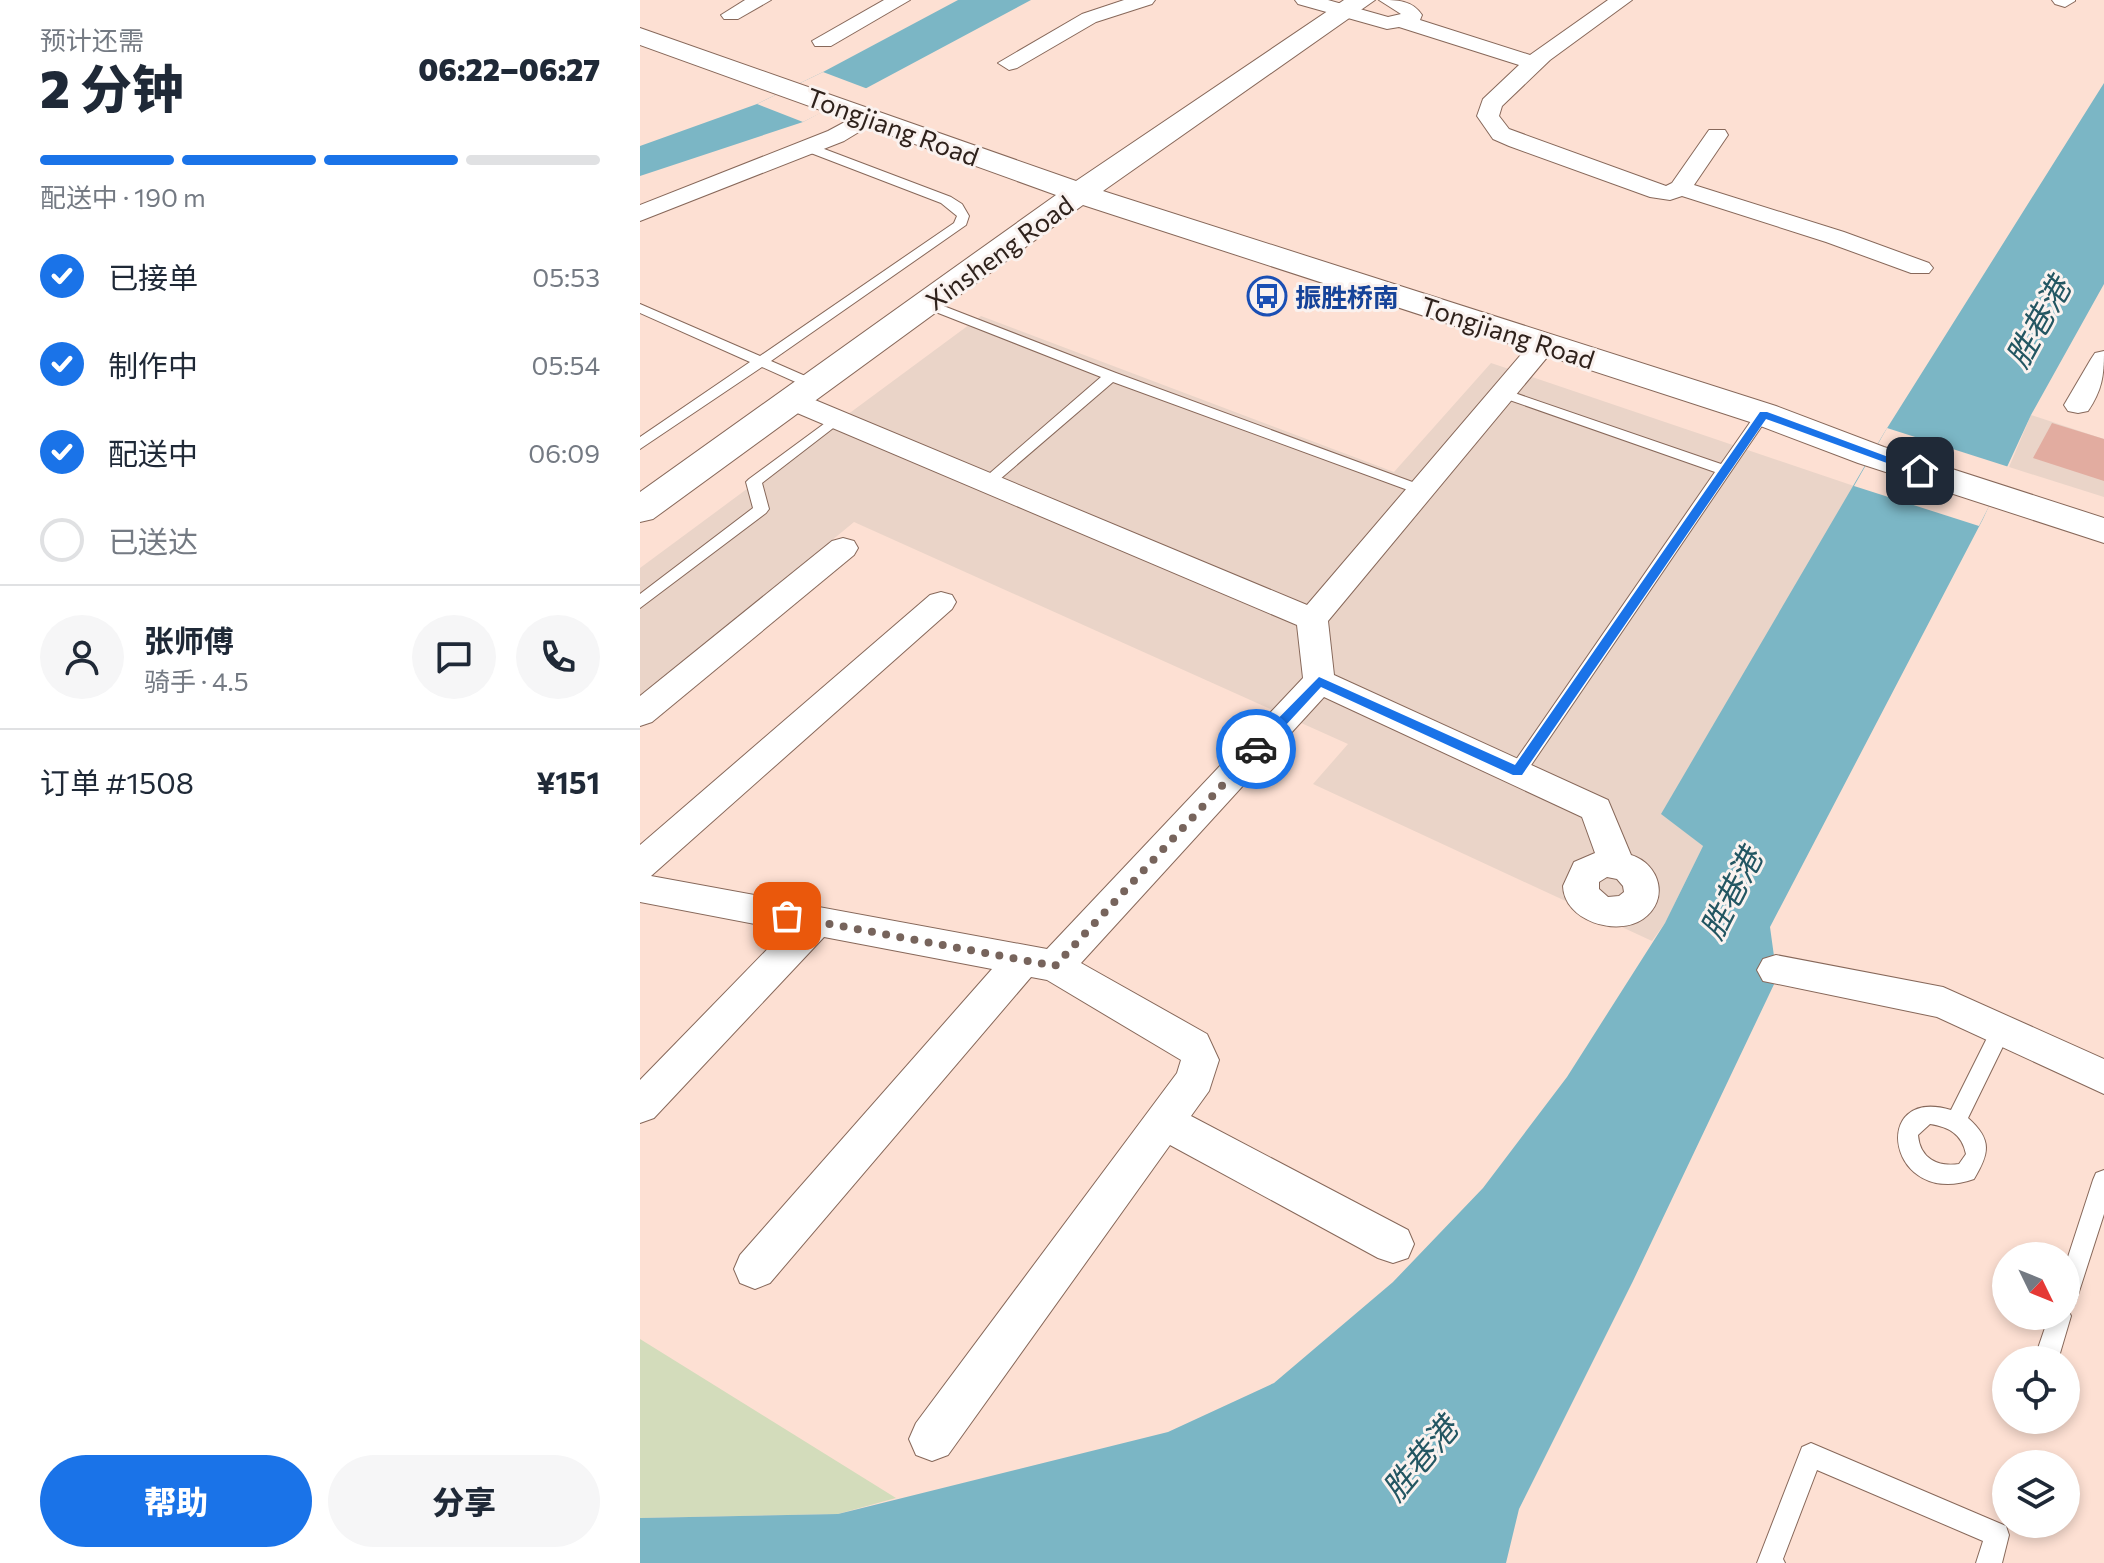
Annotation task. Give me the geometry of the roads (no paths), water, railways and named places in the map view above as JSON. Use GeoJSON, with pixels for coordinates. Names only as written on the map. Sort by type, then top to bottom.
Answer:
{"type":"FeatureCollection","features":[{"type":"Feature","properties":{"kind":"street"},"geometry":{"type":"LineString","coordinates":[[731,15],[761,0]]}},
{"type":"Feature","properties":{"kind":"street"},"geometry":{"type":"LineString","coordinates":[[823,41],[900,0]]}},
{"type":"Feature","properties":{"kind":"street"},"geometry":{"type":"LineString","coordinates":[[1009,63],[1089,18],[1145,0]]}},
{"type":"Feature","properties":{"kind":"street"},"geometry":{"type":"LineString","coordinates":[[1305,0],[1353,6],[1387,23],[1408,19],[1538,59]]}},
{"type":"Feature","properties":{"kind":"street"},"geometry":{"type":"LineString","coordinates":[[1389,0],[1408,8],[1408,19]]}},
{"type":"Feature","properties":{"kind":"street"},"geometry":{"type":"LineString","coordinates":[[1622,0],[1538,59],[1491,104],[1488,116],[1501,134],[1658,192],[1670,193],[1680,188],[1717,135]]}},
{"type":"Feature","properties":{"kind":"street","name":"Xinsheng Road"},"geometry":{"type":"LineString","coordinates":[[640,510],[1079,193],[1353,6]]}},
{"type":"Feature","properties":{"kind":"street","name":"Tongjiang Road"},"geometry":{"type":"LineString","coordinates":[[640,36],[1079,193],[1763,414],[1871,455],[2104,531]]}},
{"type":"Feature","properties":{"kind":"street"},"geometry":{"type":"LineString","coordinates":[[640,214],[836,136],[869,116]]}},
{"type":"Feature","properties":{"kind":"street"},"geometry":{"type":"LineString","coordinates":[[1680,188],[1835,237],[1920,268]]}},
{"type":"Feature","properties":{"kind":"street"},"geometry":{"type":"LineString","coordinates":[[1319,681],[1312,619],[1545,343]]}},
{"type":"Feature","properties":{"kind":"street"},"geometry":{"type":"LineString","coordinates":[[2078,405],[2104,359]]}},
{"type":"Feature","properties":{"kind":"street"},"geometry":{"type":"LineString","coordinates":[[804,393],[836,419],[1312,619]]}},
{"type":"Feature","properties":{"kind":"street"},"geometry":{"type":"LineString","coordinates":[[640,714],[843,548]]}},
{"type":"Feature","properties":{"kind":"street"},"geometry":{"type":"LineString","coordinates":[[640,866],[941,602]]}},
{"type":"Feature","properties":{"kind":"street"},"geometry":{"type":"LineString","coordinates":[[1319,681],[1596,809],[1617,864]]}},
{"type":"Feature","properties":{"kind":"street"},"geometry":{"type":"LineString","coordinates":[[755,1269],[1039,963],[1319,681]]}},
{"type":"Feature","properties":{"kind":"street"},"geometry":{"type":"LineString","coordinates":[[640,888],[1039,963],[1193,1045],[1200,1060],[1195,1079],[932,1439]]}},
{"type":"Feature","properties":{"kind":"street"},"geometry":{"type":"LineString","coordinates":[[640,1106],[817,921]]}},
{"type":"Feature","properties":{"kind":"street"},"geometry":{"type":"LineString","coordinates":[[1776,970],[1943,1003],[2104,1077]]}},
{"type":"Feature","properties":{"kind":"street"},"geometry":{"type":"LineString","coordinates":[[1164,1122],[1393,1244]]}},
{"type":"Feature","properties":{"kind":"lane"},"geometry":{"type":"LineString","coordinates":[[640,444],[960,225],[963,216],[957,207],[946,200],[807,147]]}},
{"type":"Feature","properties":{"kind":"lane"},"geometry":{"type":"LineString","coordinates":[[928,304],[1111,376],[1421,490]]}},
{"type":"Feature","properties":{"kind":"lane"},"geometry":{"type":"LineString","coordinates":[[642,310],[760,361],[804,393]]}},
{"type":"Feature","properties":{"kind":"lane"},"geometry":{"type":"LineString","coordinates":[[987,483],[1111,376]]}},
{"type":"Feature","properties":{"kind":"lane"},"geometry":{"type":"LineString","coordinates":[[1503,393],[1725,470]]}},
{"type":"Feature","properties":{"kind":"lane"},"geometry":{"type":"LineString","coordinates":[[1517,772],[1763,414]]}},
{"type":"Feature","properties":{"kind":"lane"},"geometry":{"type":"LineString","coordinates":[[640,602],[761,509],[754,482],[836,419]]}},
{"type":"Feature","properties":{"kind":"lane"},"geometry":{"type":"LineString","coordinates":[[1956,1121],[2001,1030]]}},
{"type":"Feature","properties":{"kind":"lane"},"geometry":{"type":"LineString","coordinates":[[2080,1255],[2104,1180]]}},
{"type":"Feature","properties":{"kind":"lane"},"geometry":{"type":"LineString","coordinates":[[1772,1563],[1769,1562],[1811,1455],[1997,1535],[1989,1563]]}},
{"type":"Feature","properties":{"kind":"water"},"geometry":{"type":"Polygon","coordinates":[[[958,0],[1031,0],[803,122],[640,176],[640,146],[757,104],[958,0]]]}},
{"type":"Feature","properties":{"kind":"water","name":"胜巷港"},"geometry":{"type":"Polygon","coordinates":[[[2104,83],[2104,284],[2031,415],[1983,519],[1770,927],[1777,978],[1633,1281],[1519,1509],[1506,1563],[640,1563],[640,1518],[838,1514],[1168,1432],[1274,1383],[1393,1282],[1483,1188],[1567,1077],[1665,923],[1703,846],[1661,814],[1884,433],[2104,83]]]}},
{"type":"Feature","properties":{"kind":"place","name":"振胜桥南"},"geometry":{"type":"Point","coordinates":[1267,296]}}]}
